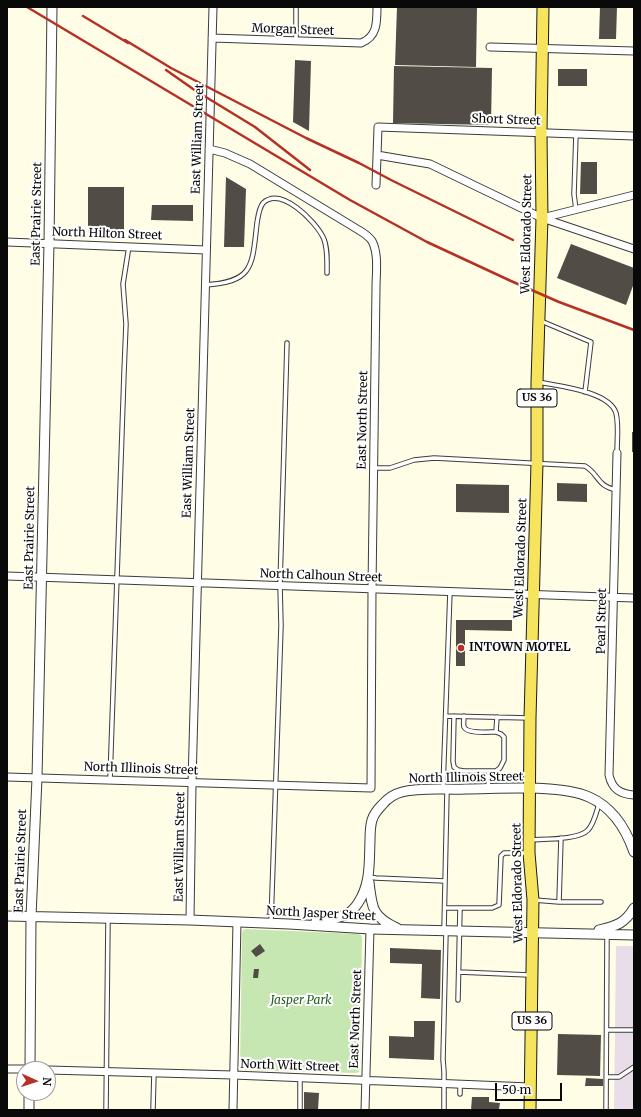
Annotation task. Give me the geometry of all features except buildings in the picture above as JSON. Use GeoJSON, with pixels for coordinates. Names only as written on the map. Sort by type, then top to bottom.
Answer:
{"type":"FeatureCollection","features":[{"type":"Feature","properties":{"kind":"main road","name":"West Eldorado Street"},"geometry":{"type":"LineString","coordinates":[[530,1110],[533,900],[529,853],[530,718],[542,218],[541,132],[543,7]]}},
{"type":"Feature","properties":{"kind":"street","name":"East Prairie Street"},"geometry":{"type":"LineString","coordinates":[[30,1061],[31,917],[37,778],[49,243],[52,7]]}},
{"type":"Feature","properties":{"kind":"street","name":"East William Street"},"geometry":{"type":"LineString","coordinates":[[190,920],[192,782],[212,7]]}},
{"type":"Feature","properties":{"kind":"street","name":"Morgan Street"},"geometry":{"type":"LineString","coordinates":[[212,38],[360,43],[367,41],[372,36],[376,28],[377,7]]}},
{"type":"Feature","properties":{"kind":"street"},"geometry":{"type":"LineString","coordinates":[[490,47],[634,51]]}},
{"type":"Feature","properties":{"kind":"street","name":"Short Street"},"geometry":{"type":"LineString","coordinates":[[377,155],[378,127],[634,136]]}},
{"type":"Feature","properties":{"kind":"street","name":"East North Street"},"geometry":{"type":"LineString","coordinates":[[209,149],[225,153],[250,164],[357,229],[372,241],[376,260],[371,788]]}},
{"type":"Feature","properties":{"kind":"street"},"geometry":{"type":"LineString","coordinates":[[376,185],[377,155],[430,164],[542,218],[634,249]]}},
{"type":"Feature","properties":{"kind":"street"},"geometry":{"type":"LineString","coordinates":[[542,218],[634,195]]}},
{"type":"Feature","properties":{"kind":"street","name":"North Hilton Street"},"geometry":{"type":"LineString","coordinates":[[7,242],[206,250]]}},
{"type":"Feature","properties":{"kind":"street","name":"Pearl Street"},"geometry":{"type":"LineString","coordinates":[[617,453],[609,775],[615,788],[623,794],[634,795]]}},
{"type":"Feature","properties":{"kind":"street","name":"North Calhoun Street"},"geometry":{"type":"LineString","coordinates":[[7,576],[634,598]]}},
{"type":"Feature","properties":{"kind":"street","name":"North Illinois Street"},"geometry":{"type":"LineString","coordinates":[[7,777],[371,788]]}},
{"type":"Feature","properties":{"kind":"street","name":"North Illinois Street"},"geometry":{"type":"LineString","coordinates":[[289,924],[326,920],[346,915],[354,909],[360,900],[368,876],[370,830],[372,821],[381,805],[388,798],[402,792],[530,789],[572,792],[589,797],[600,803],[618,820],[628,836],[634,852]]}},
{"type":"Feature","properties":{"kind":"street"},"geometry":{"type":"LineString","coordinates":[[368,876],[372,905],[375,913],[381,919],[400,929]]}},
{"type":"Feature","properties":{"kind":"street"},"geometry":{"type":"LineString","coordinates":[[576,933],[596,931],[619,925],[626,919],[634,908]]}},
{"type":"Feature","properties":{"kind":"street","name":"North Jasper Street"},"geometry":{"type":"LineString","coordinates":[[7,916],[190,920],[370,929],[634,935]]}},
{"type":"Feature","properties":{"kind":"street"},"geometry":{"type":"LineString","coordinates":[[233,1110],[237,922]]}},
{"type":"Feature","properties":{"kind":"street","name":"East North Street"},"geometry":{"type":"LineString","coordinates":[[365,1110],[370,929]]}},
{"type":"Feature","properties":{"kind":"street","name":"North Witt Street"},"geometry":{"type":"LineString","coordinates":[[56,1070],[233,1074],[530,1087]]}},
{"type":"Feature","properties":{"kind":"lane"},"geometry":{"type":"LineString","coordinates":[[296,7],[296,41]]}},
{"type":"Feature","properties":{"kind":"lane"},"geometry":{"type":"LineString","coordinates":[[576,134],[574,194],[576,210]]}},
{"type":"Feature","properties":{"kind":"lane"},"geometry":{"type":"LineString","coordinates":[[205,285],[223,284],[241,276],[249,270],[255,246],[260,210],[262,204],[269,199],[281,199],[292,204],[308,216],[317,226],[324,238],[327,273]]}},
{"type":"Feature","properties":{"kind":"lane"},"geometry":{"type":"LineString","coordinates":[[110,780],[126,324],[123,284],[129,246]]}},
{"type":"Feature","properties":{"kind":"lane"},"geometry":{"type":"LineString","coordinates":[[539,321],[591,342],[585,392]]}},
{"type":"Feature","properties":{"kind":"lane"},"geometry":{"type":"LineString","coordinates":[[271,923],[281,626],[280,585],[287,343]]}},
{"type":"Feature","properties":{"kind":"lane"},"geometry":{"type":"LineString","coordinates":[[537,382],[595,394],[609,402],[616,412],[617,453]]}},
{"type":"Feature","properties":{"kind":"lane"},"geometry":{"type":"LineString","coordinates":[[374,468],[390,468],[414,460],[434,458],[585,466],[592,470],[602,484],[608,488],[616,490]]}},
{"type":"Feature","properties":{"kind":"lane"},"geometry":{"type":"LineString","coordinates":[[444,1110],[445,790],[450,591]]}},
{"type":"Feature","properties":{"kind":"lane"},"geometry":{"type":"LineString","coordinates":[[446,716],[530,718]]}},
{"type":"Feature","properties":{"kind":"lane"},"geometry":{"type":"LineString","coordinates":[[454,716],[454,767],[458,770],[464,771],[496,771],[500,768],[504,760],[504,738],[501,734],[496,732],[470,731],[466,729],[464,726],[464,716]]}},
{"type":"Feature","properties":{"kind":"lane"},"geometry":{"type":"LineString","coordinates":[[496,732],[497,717]]}},
{"type":"Feature","properties":{"kind":"lane"},"geometry":{"type":"LineString","coordinates":[[488,789],[489,771]]}},
{"type":"Feature","properties":{"kind":"lane"},"geometry":{"type":"LineString","coordinates":[[529,840],[578,836],[588,830],[600,803]]}},
{"type":"Feature","properties":{"kind":"lane"},"geometry":{"type":"LineString","coordinates":[[559,902],[561,838]]}},
{"type":"Feature","properties":{"kind":"lane"},"geometry":{"type":"LineString","coordinates":[[445,908],[492,908],[499,905],[501,856],[504,853],[529,853]]}},
{"type":"Feature","properties":{"kind":"lane"},"geometry":{"type":"LineString","coordinates":[[368,876],[376,878],[445,881]]}},
{"type":"Feature","properties":{"kind":"lane"},"geometry":{"type":"LineString","coordinates":[[533,900],[559,902],[601,902]]}},
{"type":"Feature","properties":{"kind":"lane"},"geometry":{"type":"LineString","coordinates":[[458,1000],[460,908]]}},
{"type":"Feature","properties":{"kind":"lane"},"geometry":{"type":"LineString","coordinates":[[106,1110],[108,918]]}},
{"type":"Feature","properties":{"kind":"lane"},"geometry":{"type":"LineString","coordinates":[[606,1110],[608,934]]}},
{"type":"Feature","properties":{"kind":"lane"},"geometry":{"type":"LineString","coordinates":[[459,972],[532,975]]}},
{"type":"Feature","properties":{"kind":"lane"},"geometry":{"type":"LineString","coordinates":[[607,1030],[634,1030]]}},
{"type":"Feature","properties":{"kind":"lane"},"geometry":{"type":"LineString","coordinates":[[607,1077],[620,1077],[634,1067]]}},
{"type":"Feature","properties":{"kind":"lane"},"geometry":{"type":"LineString","coordinates":[[153,1110],[154,1072]]}},
{"type":"Feature","properties":{"kind":"lane"},"geometry":{"type":"LineString","coordinates":[[300,1077],[300,1110]]}},
{"type":"Feature","properties":{"kind":"lane"},"geometry":{"type":"LineString","coordinates":[[460,1084],[460,1094]]}},
{"type":"Feature","properties":{"kind":"shaded area"},"geometry":{"type":"Polygon","coordinates":[[[616,946],[634,946],[634,1110],[614,1110],[616,946]]]}},
{"type":"Feature","properties":{"kind":"green space","name":"Jasper Park"},"geometry":{"type":"Polygon","coordinates":[[[243,930],[361,935],[359,1072],[244,1070],[241,1068],[242,934],[243,930]]]}},
{"type":"Feature","properties":{"kind":"railway"},"geometry":{"type":"LineString","coordinates":[[27,7],[350,200],[427,242],[559,302],[634,330]]}},
{"type":"Feature","properties":{"kind":"railway"},"geometry":{"type":"LineString","coordinates":[[83,16],[128,43]]}},
{"type":"Feature","properties":{"kind":"railway"},"geometry":{"type":"LineString","coordinates":[[125,40],[171,68],[306,138],[513,240]]}},
{"type":"Feature","properties":{"kind":"railway"},"geometry":{"type":"LineString","coordinates":[[166,70],[196,91],[255,127],[310,170]]}},
{"type":"Feature","properties":{"kind":"place","name":"INTOWN MOTEL"},"geometry":{"type":"Point","coordinates":[461,648]}}]}
